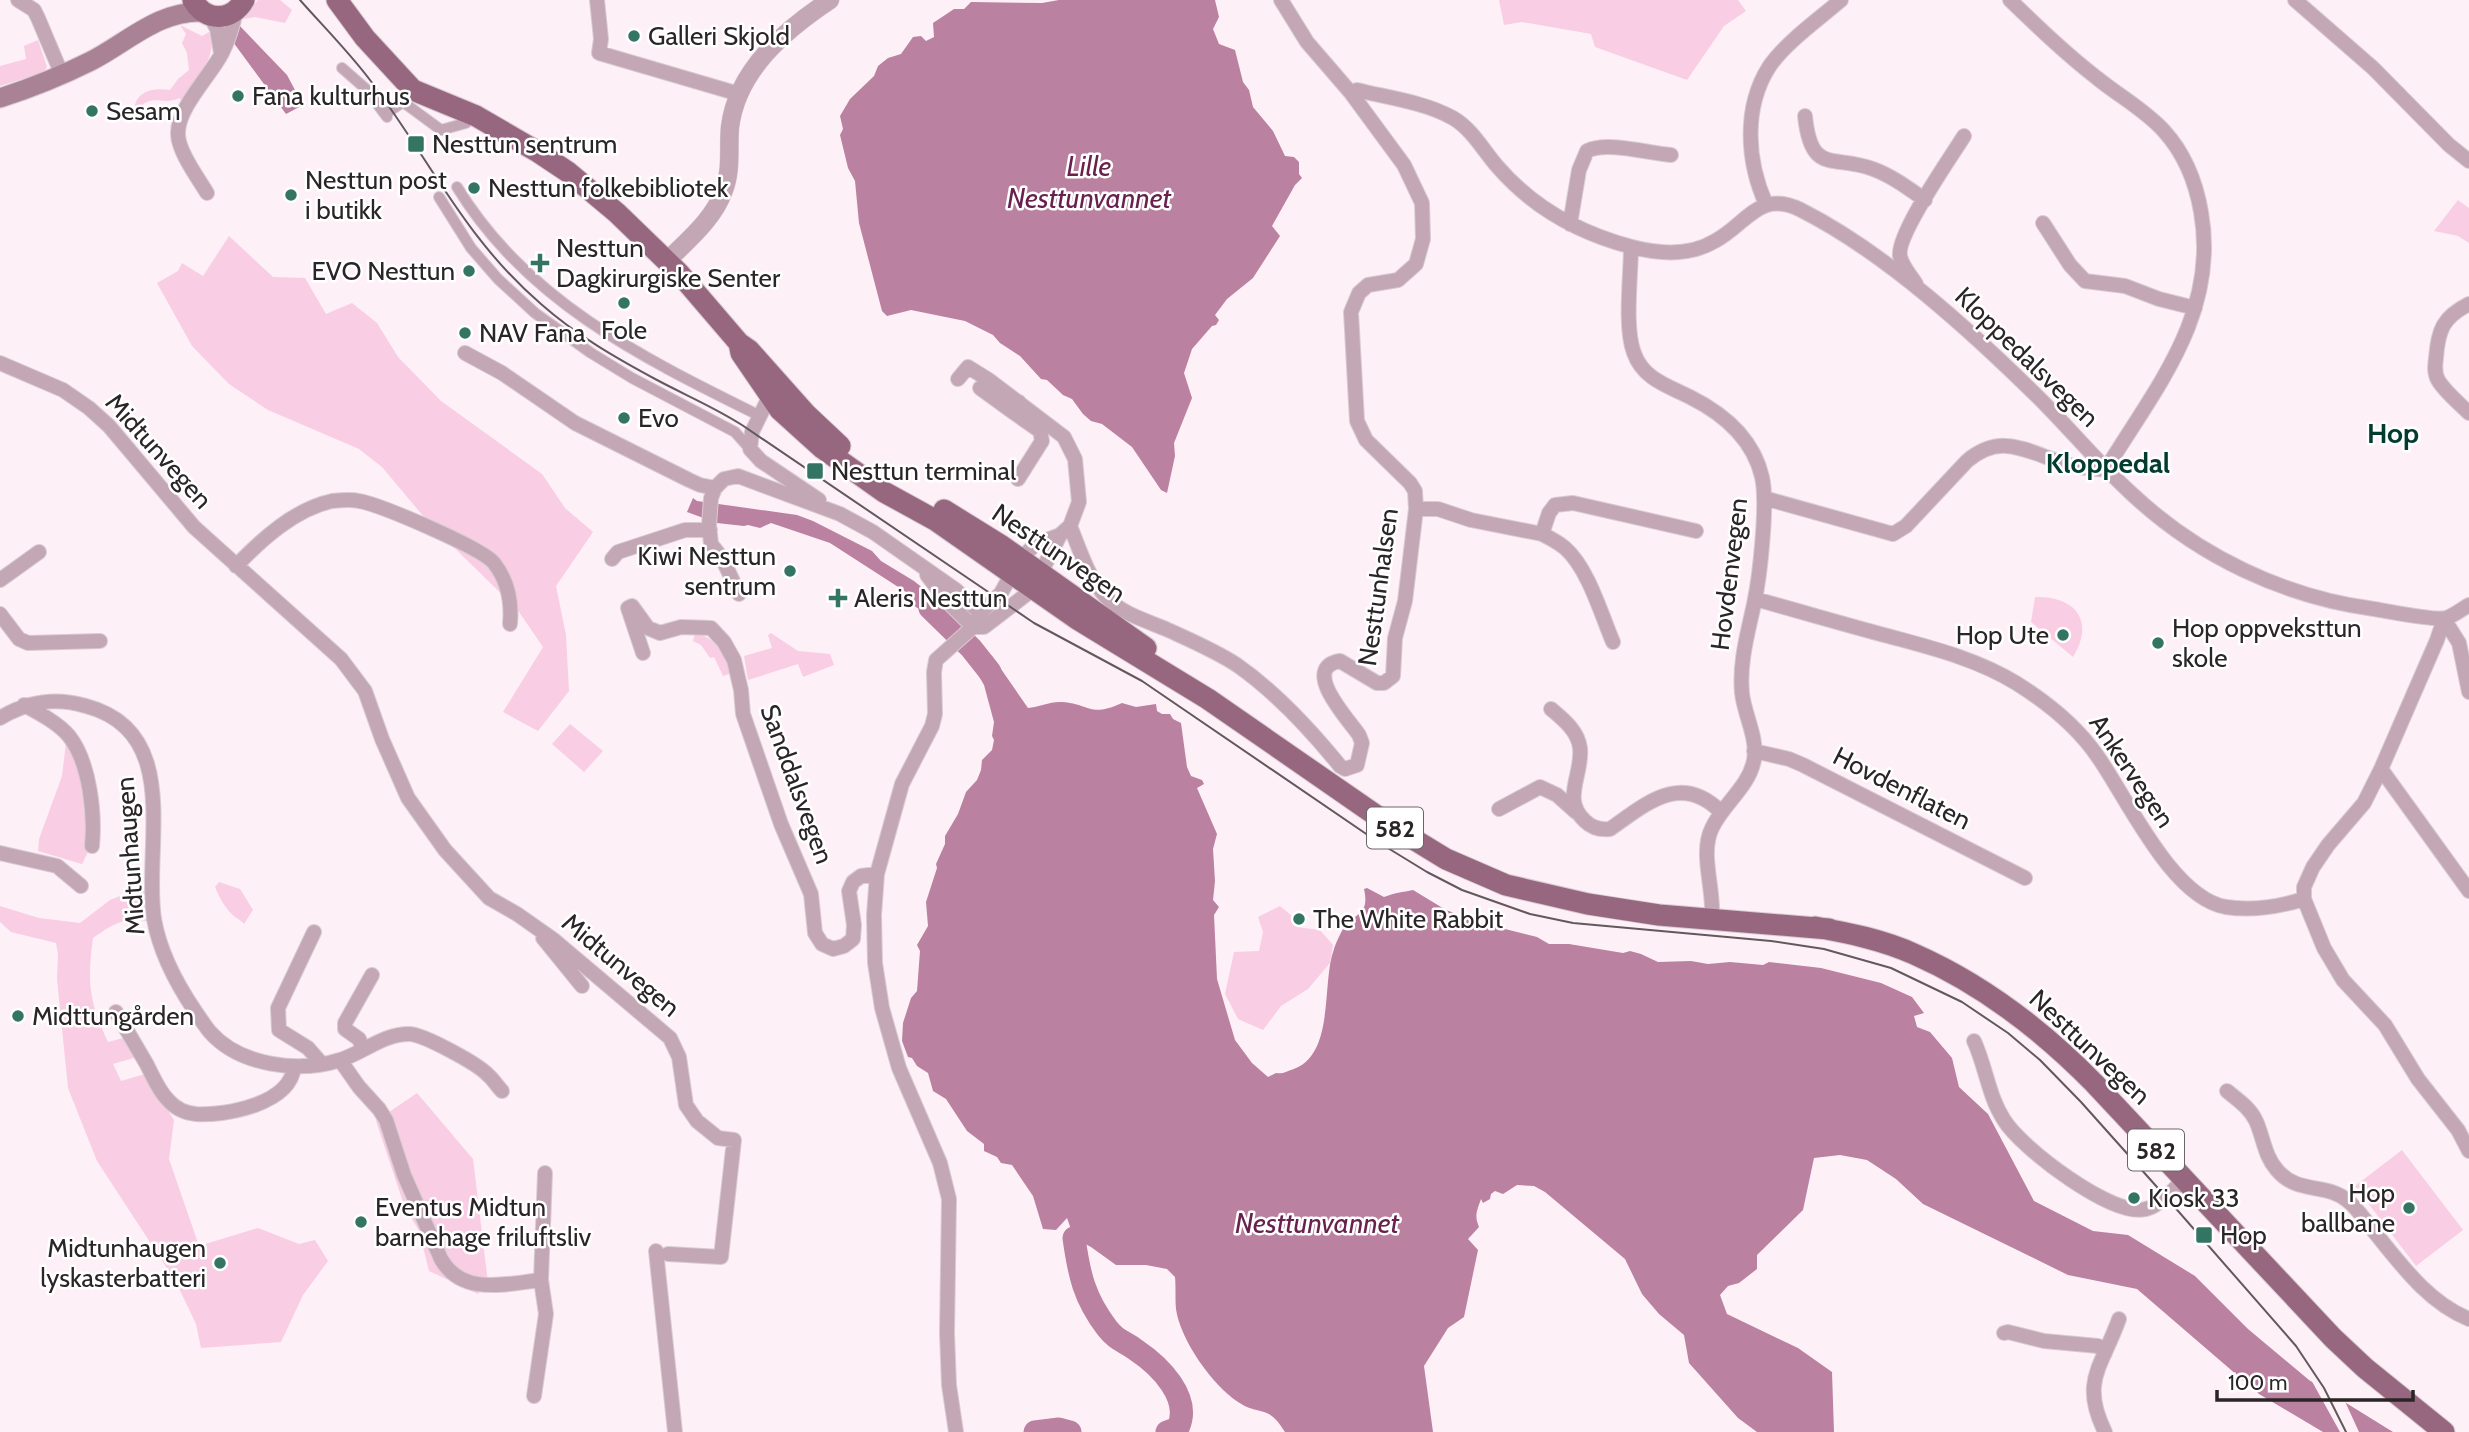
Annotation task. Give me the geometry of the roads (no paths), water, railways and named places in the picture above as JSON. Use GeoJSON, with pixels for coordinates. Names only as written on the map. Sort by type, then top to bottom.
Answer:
{"type":"FeatureCollection","features":[{"type":"Feature","properties":{"kind":"main road"},"geometry":{"type":"LineString","coordinates":[[0,98],[92,61],[153,23],[177,0]]}},
{"type":"Feature","properties":{"kind":"main road","name":"Nesttunvegen"},"geometry":{"type":"LineString","coordinates":[[337,0],[365,38],[413,90],[476,116],[568,172],[617,213],[667,261],[739,343],[741,353],[773,390],[796,426],[822,448],[884,492],[1015,566]]}},
{"type":"Feature","properties":{"kind":"main road"},"geometry":{"type":"LineString","coordinates":[[153,23],[202,9],[224,17],[240,5]]}},
{"type":"Feature","properties":{"kind":"main road","name":"Nesttunvegen"},"geometry":{"type":"LineString","coordinates":[[773,390],[834,441],[901,488],[937,505],[1036,582],[1121,629],[1208,699],[1387,823],[1446,859],[1506,885],[1606,907],[1660,915],[1829,929]]}},
{"type":"Feature","properties":{"kind":"main road","name":"Nesttunvegen"},"geometry":{"type":"LineString","coordinates":[[1606,907],[1762,916],[1860,936],[1914,954],[1962,979],[2010,1009],[2074,1062],[2333,1338],[2365,1368],[2444,1432]]}},
{"type":"Feature","properties":{"kind":"street"},"geometry":{"type":"LineString","coordinates":[[18,0],[34,10],[62,75]]}},
{"type":"Feature","properties":{"kind":"street"},"geometry":{"type":"LineString","coordinates":[[597,0],[601,38],[599,53],[738,94]]}},
{"type":"Feature","properties":{"kind":"street"},"geometry":{"type":"LineString","coordinates":[[667,261],[707,219],[724,191],[728,176],[730,125],[738,94],[758,62],[807,15],[830,0]]}},
{"type":"Feature","properties":{"kind":"street"},"geometry":{"type":"LineString","coordinates":[[1281,0],[1307,41],[1350,93],[1357,90],[1432,108],[1453,118],[1464,126],[1524,194],[1548,213],[1631,247],[1666,252],[1696,250],[1720,238],[1752,211],[1766,204],[1755,175],[1750,137],[1753,110],[1760,86],[1769,67],[1781,53],[1841,0]]}},
{"type":"Feature","properties":{"kind":"street"},"geometry":{"type":"LineString","coordinates":[[1764,498],[1893,534],[1906,526],[1968,461],[1991,446],[2008,445],[2090,470],[2106,469],[2187,334],[2204,270],[2204,226],[2194,185],[2180,154],[2161,128],[2067,54],[2010,0]]}},
{"type":"Feature","properties":{"kind":"street"},"geometry":{"type":"LineString","coordinates":[[2295,0],[2383,78],[2449,145],[2469,161]]}},
{"type":"Feature","properties":{"kind":"street"},"geometry":{"type":"LineString","coordinates":[[207,193],[180,145],[177,132],[187,107],[221,55],[240,5]]}},
{"type":"Feature","properties":{"kind":"street"},"geometry":{"type":"LineString","coordinates":[[202,9],[217,29],[221,55]]}},
{"type":"Feature","properties":{"kind":"street"},"geometry":{"type":"LineString","coordinates":[[342,68],[366,89],[386,116],[403,103],[441,130],[466,123]]}},
{"type":"Feature","properties":{"kind":"street","name":"Nesttunhalsen"},"geometry":{"type":"LineString","coordinates":[[1065,530],[1095,583],[1113,604],[1131,615],[1204,646],[1237,665],[1292,711],[1340,766],[1345,769],[1357,765],[1362,743],[1329,694],[1326,670],[1330,664],[1340,661],[1377,682],[1384,683],[1393,677],[1395,638],[1405,601],[1416,509],[1415,491],[1410,483],[1366,440],[1357,421],[1351,312],[1359,293],[1368,285],[1398,280],[1416,264],[1423,239],[1422,203],[1404,165],[1350,93]]}},
{"type":"Feature","properties":{"kind":"street"},"geometry":{"type":"LineString","coordinates":[[1805,116],[1811,144],[1819,156],[1834,163],[1875,169],[1894,178],[1925,200]]}},
{"type":"Feature","properties":{"kind":"street","name":"Kloppedalsvegen"},"geometry":{"type":"LineString","coordinates":[[1921,291],[1900,257],[1900,246],[1964,136]]}},
{"type":"Feature","properties":{"kind":"street"},"geometry":{"type":"LineString","coordinates":[[1570,224],[1579,170],[1587,151],[1594,147],[1607,147],[1671,155]]}},
{"type":"Feature","properties":{"kind":"street"},"geometry":{"type":"LineString","coordinates":[[457,187],[476,218],[514,260],[571,309],[616,341],[656,364],[757,415]]}},
{"type":"Feature","properties":{"kind":"street"},"geometry":{"type":"LineString","coordinates":[[439,197],[471,247],[498,279],[535,313],[621,372],[735,432],[761,461],[840,514],[896,547],[956,590],[974,624],[984,627],[1036,582],[1079,502],[1071,447],[1064,437],[980,388]]}},
{"type":"Feature","properties":{"kind":"street","name":"Kloppedalsvegen"},"geometry":{"type":"LineString","coordinates":[[1766,204],[1783,203],[1816,218],[1921,291],[2041,400],[2133,496],[2179,533],[2253,575],[2322,601],[2444,619]]}},
{"type":"Feature","properties":{"kind":"street"},"geometry":{"type":"LineString","coordinates":[[2043,223],[2070,265],[2085,281],[2124,286],[2195,308]]}},
{"type":"Feature","properties":{"kind":"street","name":"Hovdenvegen"},"geometry":{"type":"LineString","coordinates":[[1631,247],[1630,338],[1638,361],[1653,379],[1717,412],[1734,426],[1744,438],[1759,467],[1764,498],[1755,599],[1742,674],[1742,693],[1754,751]]}},
{"type":"Feature","properties":{"kind":"street"},"geometry":{"type":"LineString","coordinates":[[2469,304],[2441,327],[2435,366],[2438,380],[2469,413]]}},
{"type":"Feature","properties":{"kind":"street"},"geometry":{"type":"LineString","coordinates":[[465,353],[502,373],[575,423],[713,493]]}},
{"type":"Feature","properties":{"kind":"street","name":"Midtunvegen"},"geometry":{"type":"LineString","coordinates":[[0,363],[63,390],[89,408],[109,426],[194,527],[334,652],[365,691],[394,769],[408,798],[445,850],[489,898],[534,925],[670,1038],[679,1057],[687,1105],[697,1121],[718,1138],[734,1140],[721,1257],[662,1252],[661,1307],[675,1432]]}},
{"type":"Feature","properties":{"kind":"street"},"geometry":{"type":"LineString","coordinates":[[958,379],[968,367],[1040,431],[1042,441],[1018,479]]}},
{"type":"Feature","properties":{"kind":"street"},"geometry":{"type":"LineString","coordinates":[[750,449],[757,415],[773,390]]}},
{"type":"Feature","properties":{"kind":"street","name":"Nesttunvegen"},"geometry":{"type":"LineString","coordinates":[[757,415],[780,418],[796,426]]}},
{"type":"Feature","properties":{"kind":"street"},"geometry":{"type":"LineString","coordinates":[[739,594],[705,529],[713,493],[724,479],[738,476],[769,485],[840,514]]}},
{"type":"Feature","properties":{"kind":"street"},"geometry":{"type":"LineString","coordinates":[[236,566],[289,520],[332,501],[359,501],[466,544],[492,561],[509,592],[510,624]]}},
{"type":"Feature","properties":{"kind":"street"},"geometry":{"type":"LineString","coordinates":[[1542,534],[1549,513],[1555,505],[1561,503],[1573,503],[1696,531]]}},
{"type":"Feature","properties":{"kind":"street"},"geometry":{"type":"LineString","coordinates":[[1416,509],[1438,509],[1483,523],[1542,534],[1566,548],[1583,572],[1613,642]]}},
{"type":"Feature","properties":{"kind":"street"},"geometry":{"type":"LineString","coordinates":[[619,558],[618,552],[685,530],[705,529]]}},
{"type":"Feature","properties":{"kind":"street"},"geometry":{"type":"LineString","coordinates":[[956,1432],[949,1385],[947,1333],[949,1199],[940,1163],[899,1068],[882,1008],[875,963],[877,874],[902,785],[932,726],[935,714],[936,660],[974,624],[1001,593],[1015,566],[1036,544],[1065,530]]}},
{"type":"Feature","properties":{"kind":"street"},"geometry":{"type":"LineString","coordinates":[[0,580],[39,552]]}},
{"type":"Feature","properties":{"kind":"street","name":"Ankervegen"},"geometry":{"type":"LineString","coordinates":[[1755,599],[1955,656],[1999,673],[2049,705],[2080,733],[2105,766],[2159,855],[2189,886],[2224,907],[2260,909],[2304,899]]}},
{"type":"Feature","properties":{"kind":"street"},"geometry":{"type":"LineString","coordinates":[[2469,605],[2444,619],[2364,803],[2313,867],[2304,887],[2304,899],[2324,947],[2343,980],[2385,1025],[2418,1079],[2458,1130],[2469,1151]]}},
{"type":"Feature","properties":{"kind":"street","name":"Sanddalsvegen"},"geometry":{"type":"LineString","coordinates":[[643,653],[628,608],[632,606],[648,628],[660,633],[681,626],[711,628],[724,642],[734,660],[747,726],[781,824],[811,894],[815,933],[822,944],[833,949],[844,946],[852,939],[854,925],[849,891],[853,882],[861,876],[877,874]]}},
{"type":"Feature","properties":{"kind":"street"},"geometry":{"type":"LineString","coordinates":[[0,614],[19,639],[27,643],[100,641]]}},
{"type":"Feature","properties":{"kind":"street"},"geometry":{"type":"LineString","coordinates":[[2444,619],[2459,643],[2469,692]]}},
{"type":"Feature","properties":{"kind":"street","name":"Midtunhaugen"},"geometry":{"type":"LineString","coordinates":[[0,718],[24,705],[54,701],[78,704],[98,709],[128,730],[140,746],[150,767],[153,786],[154,916],[158,937],[172,972],[205,1025],[221,1042],[247,1056],[294,1067],[340,1060],[399,1035],[419,1035],[487,1073],[502,1091]]}},
{"type":"Feature","properties":{"kind":"street","name":"Midtunhaugen"},"geometry":{"type":"LineString","coordinates":[[24,705],[70,738],[80,759],[93,807],[92,846]]}},
{"type":"Feature","properties":{"kind":"street"},"geometry":{"type":"LineString","coordinates":[[1551,709],[1570,727],[1580,747],[1572,794],[1577,813]]}},
{"type":"Feature","properties":{"kind":"street"},"geometry":{"type":"LineString","coordinates":[[1713,912],[1708,841],[1711,829],[1745,781],[1754,761],[1754,751]]}},
{"type":"Feature","properties":{"kind":"street","name":"Hovdenflaten"},"geometry":{"type":"LineString","coordinates":[[1754,751],[1803,765],[2025,878]]}},
{"type":"Feature","properties":{"kind":"street"},"geometry":{"type":"LineString","coordinates":[[2381,769],[2469,891]]}},
{"type":"Feature","properties":{"kind":"street"},"geometry":{"type":"LineString","coordinates":[[1499,809],[1540,787],[1557,795],[1594,827],[1610,829],[1650,801],[1688,793],[1710,801],[1721,812]]}},
{"type":"Feature","properties":{"kind":"street","name":"Midtunhaugen"},"geometry":{"type":"LineString","coordinates":[[0,853],[57,866],[81,886]]}},
{"type":"Feature","properties":{"kind":"street","name":"Midtunvegen"},"geometry":{"type":"LineString","coordinates":[[534,925],[550,949],[582,986]]}},
{"type":"Feature","properties":{"kind":"street"},"geometry":{"type":"LineString","coordinates":[[314,932],[278,1008],[277,1025],[279,1030],[308,1048],[321,1063]]}},
{"type":"Feature","properties":{"kind":"street"},"geometry":{"type":"LineString","coordinates":[[363,1049],[359,1039],[345,1029],[345,1023],[372,975]]}},
{"type":"Feature","properties":{"kind":"street"},"geometry":{"type":"LineString","coordinates":[[117,1012],[156,1084],[167,1100],[181,1110],[194,1114],[246,1108],[269,1100],[290,1080],[294,1067]]}},
{"type":"Feature","properties":{"kind":"street"},"geometry":{"type":"LineString","coordinates":[[1974,1041],[1983,1060],[1985,1080],[2004,1121],[2021,1140],[2080,1186],[2127,1207],[2146,1209],[2158,1203],[2184,1179]]}},
{"type":"Feature","properties":{"kind":"street"},"geometry":{"type":"LineString","coordinates":[[340,1060],[386,1120],[404,1175],[449,1272],[457,1278],[491,1286],[541,1280]]}},
{"type":"Feature","properties":{"kind":"street"},"geometry":{"type":"LineString","coordinates":[[2227,1091],[2250,1111],[2256,1120],[2268,1159],[2284,1178],[2299,1186],[2333,1193],[2350,1202],[2421,1285],[2438,1301],[2469,1319]]}},
{"type":"Feature","properties":{"kind":"street"},"geometry":{"type":"LineString","coordinates":[[534,1396],[545,1314],[541,1280],[545,1173]]}},
{"type":"Feature","properties":{"kind":"street"},"geometry":{"type":"LineString","coordinates":[[2105,1432],[2095,1409],[2093,1383],[2119,1319]]}},
{"type":"Feature","properties":{"kind":"street"},"geometry":{"type":"LineString","coordinates":[[2004,1333],[2044,1341],[2098,1346],[2105,1353]]}},
{"type":"Feature","properties":{"kind":"water","name":"Lille Nesttunvannet"},"geometry":{"type":"Polygon","coordinates":[[[1059,0],[1215,0],[1219,17],[1213,29],[1219,44],[1235,50],[1253,107],[1273,131],[1285,156],[1294,157],[1299,162],[1299,174],[1302,178],[1295,185],[1272,226],[1280,236],[1253,278],[1227,299],[1215,315],[1219,320],[1216,325],[1212,326],[1192,349],[1184,373],[1192,398],[1174,443],[1175,456],[1167,493],[1161,490],[1132,447],[1102,424],[1091,421],[1072,399],[1063,395],[1047,380],[1041,379],[1020,356],[993,335],[965,321],[911,310],[887,316],[882,311],[859,223],[855,181],[848,168],[840,135],[843,129],[840,116],[850,99],[874,76],[878,66],[888,58],[901,54],[913,37],[921,36],[926,41],[934,37],[933,23],[954,9],[964,9],[971,2],[1042,3],[1059,0]]]}},
{"type":"Feature","properties":{"kind":"water"},"geometry":{"type":"Polygon","coordinates":[[[239,25],[287,75],[303,105],[286,114],[233,42],[239,25]]]}},
{"type":"Feature","properties":{"kind":"water"},"geometry":{"type":"Polygon","coordinates":[[[693,498],[697,501],[797,515],[813,521],[872,551],[881,561],[914,581],[951,622],[952,628],[945,633],[934,619],[909,602],[911,599],[906,592],[830,543],[771,523],[760,528],[717,523],[687,512],[693,498]]]}},
{"type":"Feature","properties":{"kind":"water","name":"Nesttunvannet"},"geometry":{"type":"Polygon","coordinates":[[[975,644],[992,656],[1028,708],[1058,702],[1096,710],[1122,703],[1136,707],[1156,704],[1157,711],[1170,714],[1181,723],[1187,767],[1191,776],[1202,780],[1204,784],[1197,788],[1217,834],[1213,849],[1213,900],[1219,907],[1214,915],[1217,979],[1235,1040],[1252,1063],[1268,1077],[1291,1070],[1305,1062],[1315,1050],[1321,1035],[1334,949],[1343,929],[1363,909],[1364,889],[1367,888],[1384,897],[1413,890],[1446,910],[1481,923],[1537,937],[1549,944],[1569,944],[1623,953],[1630,951],[1658,962],[1763,965],[1769,962],[1821,968],[1881,983],[1912,997],[1924,1013],[1914,1016],[1917,1027],[1930,1032],[1952,1058],[1959,1087],[1988,1114],[2034,1201],[2093,1231],[2128,1235],[2195,1276],[2248,1329],[2309,1380],[2393,1432],[2323,1432],[2259,1394],[2137,1289],[2068,1275],[1923,1204],[1896,1179],[1867,1160],[1840,1155],[1814,1158],[1803,1210],[1757,1255],[1757,1269],[1739,1283],[1728,1286],[1720,1295],[1727,1314],[1798,1348],[1832,1372],[1834,1432],[1757,1432],[1738,1418],[1689,1363],[1684,1335],[1659,1314],[1642,1294],[1625,1259],[1545,1192],[1534,1186],[1517,1185],[1503,1194],[1495,1191],[1490,1199],[1483,1203],[1481,1199],[1477,1210],[1479,1227],[1468,1239],[1478,1250],[1464,1317],[1448,1328],[1424,1366],[1433,1432],[1285,1432],[1273,1417],[1238,1402],[1208,1373],[1184,1334],[1176,1309],[1175,1277],[1167,1269],[1146,1265],[1116,1265],[1074,1238],[1067,1218],[1056,1230],[1043,1229],[1033,1196],[1012,1165],[1001,1163],[997,1157],[984,1151],[984,1144],[967,1131],[946,1099],[933,1091],[928,1073],[908,1057],[902,1041],[903,1023],[911,998],[917,991],[920,951],[917,945],[928,926],[926,902],[936,864],[945,844],[945,836],[958,814],[966,792],[977,780],[982,760],[992,750],[994,740],[994,722],[984,685],[965,652],[975,644]]]}},
{"type":"Feature","properties":{"kind":"waterway"},"geometry":{"type":"LineString","coordinates":[[930,608],[971,648],[990,672]]}},
{"type":"Feature","properties":{"kind":"waterway"},"geometry":{"type":"LineString","coordinates":[[1074,1238],[1084,1285],[1099,1317],[1114,1336],[1155,1365],[1177,1394],[1181,1417],[1178,1428],[1167,1432]]}},
{"type":"Feature","properties":{"kind":"waterway"},"geometry":{"type":"LineString","coordinates":[[1035,1432],[1059,1429],[1070,1432]]}},
{"type":"Feature","properties":{"kind":"tram line"},"geometry":{"type":"LineString","coordinates":[[300,0],[370,80],[449,197],[490,252],[514,279],[554,315],[612,354],[742,425],[1034,623],[1142,681],[1378,842],[1427,872],[1462,890],[1530,914],[1573,923],[1771,941],[1824,949],[1891,968],[1962,1002],[2008,1033],[2040,1060],[2081,1102],[2296,1346],[2324,1388],[2346,1432]]}},
{"type":"Feature","properties":{"kind":"place","name":"Galleri Skjold"},"geometry":{"type":"Point","coordinates":[634,36]}},
{"type":"Feature","properties":{"kind":"place","name":"Fana kulturhus"},"geometry":{"type":"Point","coordinates":[238,96]}},
{"type":"Feature","properties":{"kind":"place","name":"Sesam"},"geometry":{"type":"Point","coordinates":[92,111]}},
{"type":"Feature","properties":{"kind":"place","name":"Nesttun sentrum"},"geometry":{"type":"Point","coordinates":[416,144]}},
{"type":"Feature","properties":{"kind":"place","name":"Nesttun folkebibliotek"},"geometry":{"type":"Point","coordinates":[474,188]}},
{"type":"Feature","properties":{"kind":"place","name":"Nesttun post i butikk"},"geometry":{"type":"Point","coordinates":[291,195]}},
{"type":"Feature","properties":{"kind":"place","name":"Nesttun Dagkirurgiske Senter"},"geometry":{"type":"Point","coordinates":[540,263]}},
{"type":"Feature","properties":{"kind":"place","name":"EVO Nesttun"},"geometry":{"type":"Point","coordinates":[469,271]}},
{"type":"Feature","properties":{"kind":"place","name":"Fole"},"geometry":{"type":"Point","coordinates":[624,303]}},
{"type":"Feature","properties":{"kind":"place","name":"NAV Fana"},"geometry":{"type":"Point","coordinates":[465,333]}},
{"type":"Feature","properties":{"kind":"place","name":"Evo"},"geometry":{"type":"Point","coordinates":[624,418]}},
{"type":"Feature","properties":{"kind":"place","name":"Nesttun terminal"},"geometry":{"type":"Point","coordinates":[815,471]}},
{"type":"Feature","properties":{"kind":"place","name":"Kiwi Nesttun sentrum"},"geometry":{"type":"Point","coordinates":[790,571]}},
{"type":"Feature","properties":{"kind":"place","name":"Aleris Nesttun"},"geometry":{"type":"Point","coordinates":[838,598]}},
{"type":"Feature","properties":{"kind":"place","name":"Hop Ute"},"geometry":{"type":"Point","coordinates":[2063,635]}},
{"type":"Feature","properties":{"kind":"place","name":"Hop oppveksttun skole"},"geometry":{"type":"Point","coordinates":[2158,643]}},
{"type":"Feature","properties":{"kind":"place","name":"The White Rabbit"},"geometry":{"type":"Point","coordinates":[1299,919]}},
{"type":"Feature","properties":{"kind":"place","name":"Midttungården"},"geometry":{"type":"Point","coordinates":[18,1016]}},
{"type":"Feature","properties":{"kind":"place","name":"Kiosk 33"},"geometry":{"type":"Point","coordinates":[2134,1198]}},
{"type":"Feature","properties":{"kind":"place","name":"Hop ballbane"},"geometry":{"type":"Point","coordinates":[2409,1208]}},
{"type":"Feature","properties":{"kind":"place","name":"Eventus Midtun barnehage friluftsliv"},"geometry":{"type":"Point","coordinates":[361,1222]}},
{"type":"Feature","properties":{"kind":"place","name":"Hop"},"geometry":{"type":"Point","coordinates":[2204,1235]}},
{"type":"Feature","properties":{"kind":"place","name":"Midtunhaugen lyskasterbatteri"},"geometry":{"type":"Point","coordinates":[220,1263]}},
{"type":"Feature","properties":{"kind":"district","name":"Hop"},"geometry":{"type":"Point","coordinates":[2393,433]}},
{"type":"Feature","properties":{"kind":"district","name":"Kloppedal"},"geometry":{"type":"Point","coordinates":[2108,463]}}]}
